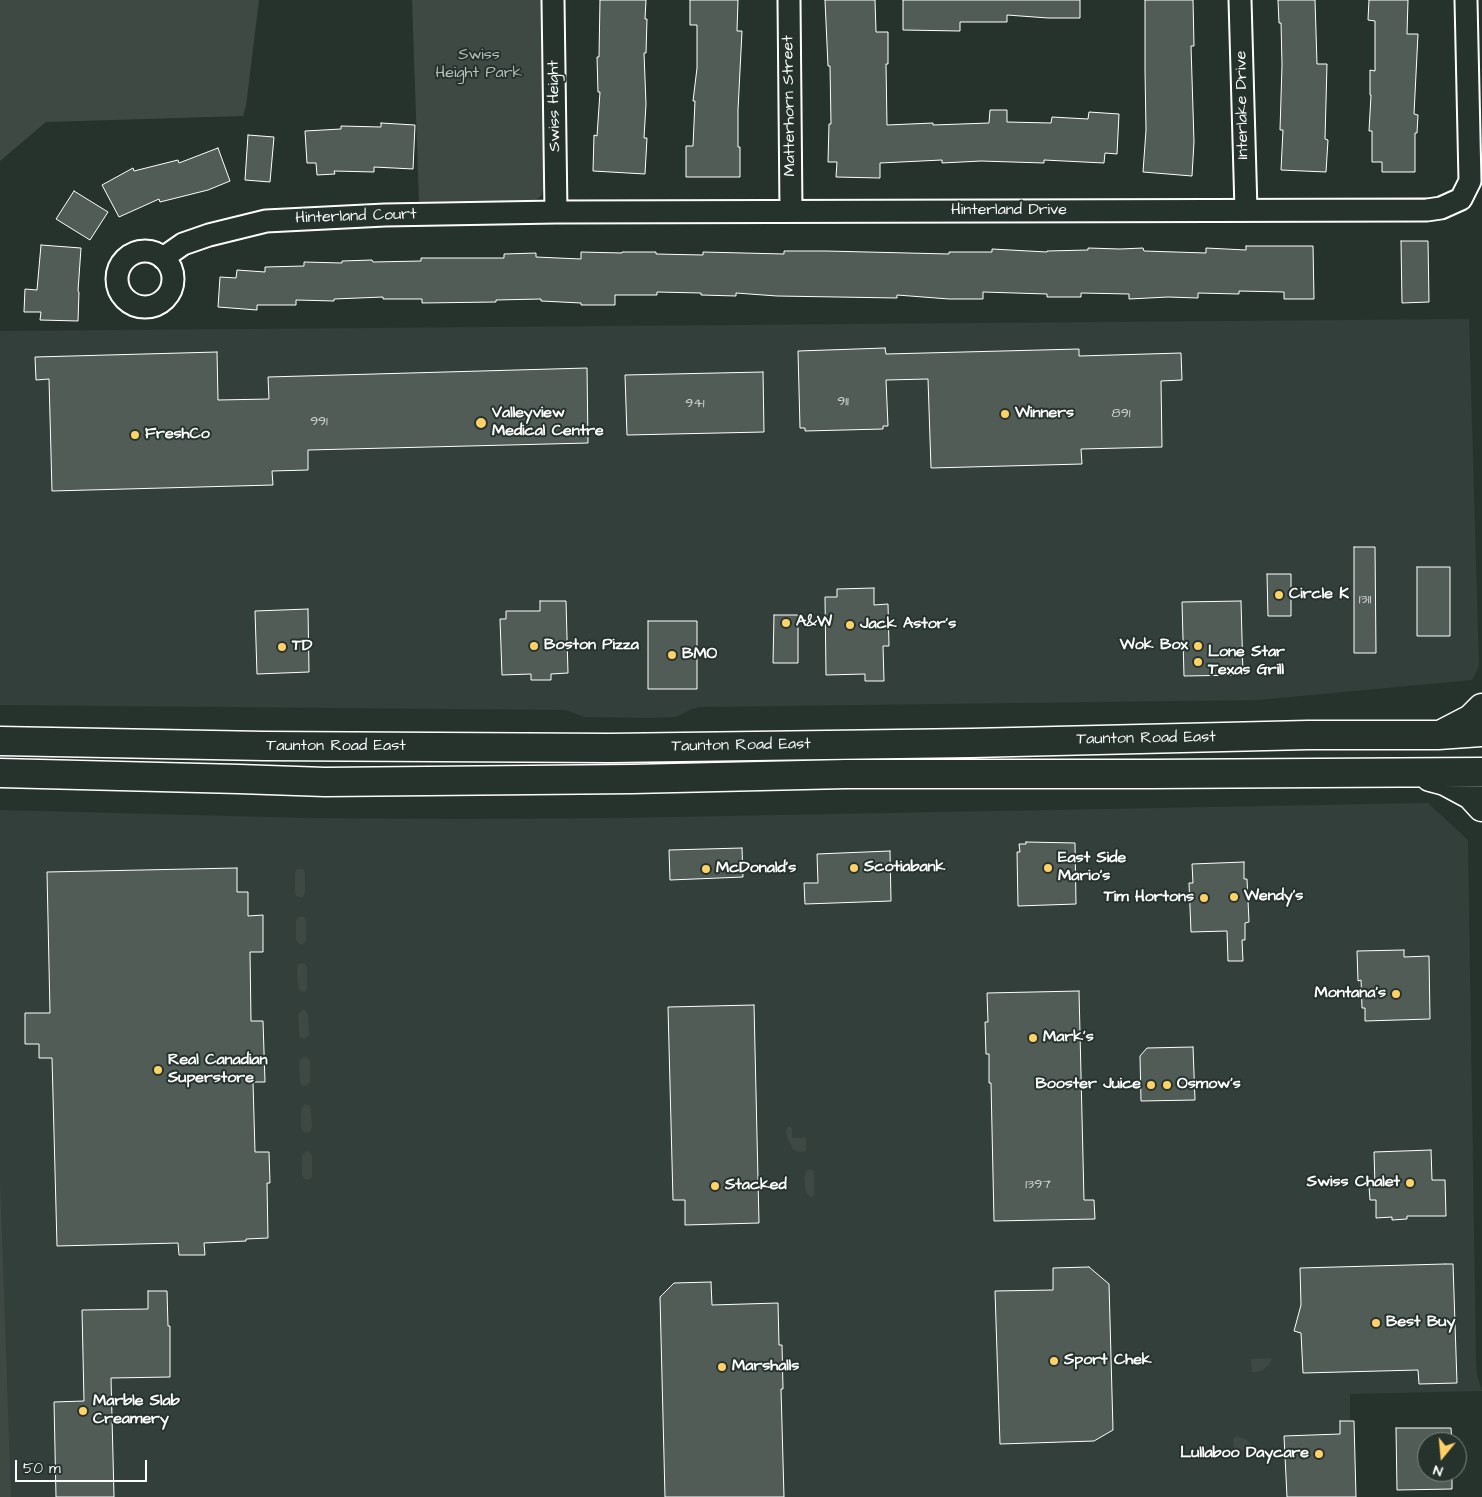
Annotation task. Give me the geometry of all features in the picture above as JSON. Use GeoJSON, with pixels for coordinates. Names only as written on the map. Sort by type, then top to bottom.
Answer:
{"type":"FeatureCollection","features":[{"type":"Feature","properties":{"kind":"main road"},"geometry":{"type":"LineString","coordinates":[[1438,736],[1471,719],[1482,708]]}},
{"type":"Feature","properties":{"kind":"main road","name":"Taunton Road East"},"geometry":{"type":"LineString","coordinates":[[0,741],[264,746],[610,748],[971,743],[1308,735],[1438,736],[1482,732]]}},
{"type":"Feature","properties":{"kind":"main road"},"geometry":{"type":"LineString","coordinates":[[1414,772],[1444,781],[1471,795],[1482,806]]}},
{"type":"Feature","properties":{"kind":"main road","name":"Taunton Road East"},"geometry":{"type":"LineString","coordinates":[[0,773],[324,782],[632,779],[846,774],[1482,772]]}},
{"type":"Feature","properties":{"kind":"street","name":"Swiss Height"},"geometry":{"type":"LineString","coordinates":[[553,0],[556,212]]}},
{"type":"Feature","properties":{"kind":"street","name":"Matterhorn Street"},"geometry":{"type":"LineString","coordinates":[[789,0],[791,211]]}},
{"type":"Feature","properties":{"kind":"street","name":"Interlake Drive"},"geometry":{"type":"LineString","coordinates":[[1240,0],[1246,210]]}},
{"type":"Feature","properties":{"kind":"street","name":"Hinterland Drive"},"geometry":{"type":"LineString","coordinates":[[556,212],[1427,210],[1442,208],[1461,199],[1470,181],[1466,0]]}},
{"type":"Feature","properties":{"kind":"street","name":"Hinterland Court"},"geometry":{"type":"LineString","coordinates":[[163,258],[183,244],[266,221],[386,215],[556,212]]}},
{"type":"Feature","properties":{"kind":"shaded area"},"geometry":{"type":"Polygon","coordinates":[[[1469,319],[1479,666],[1472,680],[1258,700],[700,707],[676,717],[652,718],[584,717],[566,710],[0,705],[0,331],[1469,319]]]}},
{"type":"Feature","properties":{"kind":"shaded area"},"geometry":{"type":"Polygon","coordinates":[[[1428,803],[1468,840],[1476,1362],[1477,1375],[1482,1391],[1350,1394],[1350,1420],[1354,1421],[1356,1497],[0,1497],[0,810],[308,818],[463,819],[618,818],[1428,803]]]}},
{"type":"Feature","properties":{"kind":"green space"},"geometry":{"type":"Polygon","coordinates":[[[0,0],[259,0],[246,106],[243,116],[46,122],[0,161],[0,0]]]}},
{"type":"Feature","properties":{"kind":"green space","name":"Swiss Height Park"},"geometry":{"type":"Polygon","coordinates":[[[412,0],[542,0],[544,188],[541,196],[537,199],[532,201],[419,202],[412,0]]]}},
{"type":"Feature","properties":{"kind":"green space"},"geometry":{"type":"Polygon","coordinates":[[[299,869],[305,873],[305,893],[302,898],[296,896],[295,892],[295,874],[296,870],[299,869]]]}},
{"type":"Feature","properties":{"kind":"green space"},"geometry":{"type":"Polygon","coordinates":[[[300,916],[306,920],[306,941],[302,945],[296,940],[296,920],[300,916]]]}},
{"type":"Feature","properties":{"kind":"green space"},"geometry":{"type":"Polygon","coordinates":[[[302,963],[307,967],[307,988],[306,991],[302,992],[298,988],[297,968],[298,964],[302,963]]]}},
{"type":"Feature","properties":{"kind":"green space"},"geometry":{"type":"Polygon","coordinates":[[[302,1010],[305,1010],[308,1014],[309,1034],[304,1039],[300,1037],[299,1033],[298,1015],[302,1010]]]}},
{"type":"Feature","properties":{"kind":"green space"},"geometry":{"type":"Polygon","coordinates":[[[303,1057],[307,1057],[310,1062],[310,1083],[305,1086],[301,1085],[300,1081],[299,1062],[303,1057]]]}},
{"type":"Feature","properties":{"kind":"green space"},"geometry":{"type":"Polygon","coordinates":[[[305,1104],[310,1106],[311,1109],[312,1127],[310,1132],[306,1133],[302,1131],[301,1127],[301,1109],[305,1104]]]}},
{"type":"Feature","properties":{"kind":"green space"},"geometry":{"type":"Polygon","coordinates":[[[788,1126],[792,1128],[792,1138],[806,1138],[806,1151],[799,1152],[793,1149],[787,1137],[786,1131],[788,1126]]]}},
{"type":"Feature","properties":{"kind":"green space"},"geometry":{"type":"Polygon","coordinates":[[[306,1151],[310,1152],[312,1156],[312,1177],[308,1180],[304,1179],[302,1175],[302,1156],[306,1151]]]}},
{"type":"Feature","properties":{"kind":"green space"},"geometry":{"type":"Polygon","coordinates":[[[810,1169],[814,1171],[814,1195],[812,1197],[806,1192],[804,1178],[806,1171],[810,1169]]]}},
{"type":"Feature","properties":{"kind":"green space"},"geometry":{"type":"Polygon","coordinates":[[[0,1178],[11,1497],[0,1497],[0,1178]]]}},
{"type":"Feature","properties":{"kind":"green space"},"geometry":{"type":"Polygon","coordinates":[[[1272,1358],[1269,1365],[1263,1370],[1252,1372],[1251,1359],[1272,1358]]]}},
{"type":"Feature","properties":{"kind":"green space"},"geometry":{"type":"Polygon","coordinates":[[[1237,1436],[1247,1440],[1256,1450],[1234,1451],[1233,1438],[1237,1436]]]}},
{"type":"Feature","properties":{"kind":"building"},"geometry":{"type":"Polygon","coordinates":[[[600,0],[646,0],[646,53],[644,53],[646,104],[644,138],[647,138],[645,174],[593,171],[594,135],[597,136],[600,92],[598,92],[597,57],[599,57],[600,0]]]}},
{"type":"Feature","properties":{"kind":"building"},"geometry":{"type":"Polygon","coordinates":[[[690,0],[738,0],[737,31],[742,31],[738,110],[740,177],[686,177],[686,146],[693,146],[695,101],[693,101],[697,68],[697,25],[690,25],[690,0]]]}},
{"type":"Feature","properties":{"kind":"building"},"geometry":{"type":"Polygon","coordinates":[[[825,0],[875,0],[876,32],[888,32],[888,64],[886,64],[887,125],[989,123],[990,110],[1007,110],[1007,122],[1051,123],[1052,117],[1088,119],[1089,112],[1119,114],[1117,154],[1105,153],[1104,163],[1044,160],[1044,163],[981,161],[942,163],[942,160],[880,163],[880,178],[836,177],[837,162],[828,162],[829,124],[831,124],[830,66],[828,66],[825,0]]]}},
{"type":"Feature","properties":{"kind":"building"},"geometry":{"type":"Polygon","coordinates":[[[903,0],[1080,0],[1080,18],[1007,15],[1007,22],[960,22],[960,31],[903,30],[903,0]]]}},
{"type":"Feature","properties":{"kind":"building"},"geometry":{"type":"Polygon","coordinates":[[[1145,0],[1193,0],[1194,46],[1191,46],[1194,142],[1192,176],[1143,172],[1146,130],[1145,0]]]}},
{"type":"Feature","properties":{"kind":"building"},"geometry":{"type":"Polygon","coordinates":[[[1278,0],[1315,0],[1317,64],[1327,64],[1325,139],[1328,140],[1326,172],[1281,170],[1283,130],[1280,130],[1282,65],[1281,23],[1279,23],[1278,0]]]}},
{"type":"Feature","properties":{"kind":"building"},"geometry":{"type":"Polygon","coordinates":[[[1369,0],[1408,0],[1407,34],[1418,34],[1414,114],[1418,115],[1417,133],[1415,133],[1415,172],[1382,172],[1382,162],[1372,162],[1372,131],[1369,131],[1370,70],[1375,71],[1375,21],[1368,20],[1369,0]]]}},
{"type":"Feature","properties":{"kind":"building"},"geometry":{"type":"Polygon","coordinates":[[[381,123],[415,125],[413,169],[374,167],[374,172],[334,171],[335,174],[317,175],[316,163],[307,163],[305,131],[341,129],[341,126],[381,127],[381,123]]]}},
{"type":"Feature","properties":{"kind":"building"},"geometry":{"type":"Polygon","coordinates":[[[248,135],[274,137],[270,182],[245,180],[248,135]]]}},
{"type":"Feature","properties":{"kind":"building"},"geometry":{"type":"Polygon","coordinates":[[[218,148],[230,181],[208,190],[160,202],[159,199],[119,217],[102,185],[133,168],[134,171],[178,160],[179,163],[218,148]]]}},
{"type":"Feature","properties":{"kind":"building"},"geometry":{"type":"Polygon","coordinates":[[[74,191],[108,212],[90,240],[56,219],[74,191]]]}},
{"type":"Feature","properties":{"kind":"building"},"geometry":{"type":"Polygon","coordinates":[[[1401,241],[1428,241],[1429,302],[1402,303],[1401,241]]]}},
{"type":"Feature","properties":{"kind":"building"},"geometry":{"type":"Polygon","coordinates":[[[41,245],[81,248],[78,321],[40,320],[41,312],[24,312],[25,289],[37,290],[41,245]]]}},
{"type":"Feature","properties":{"kind":"building"},"geometry":{"type":"Polygon","coordinates":[[[1246,246],[1313,246],[1314,299],[1284,299],[1284,292],[1239,291],[1239,294],[1198,293],[1198,298],[1129,299],[1129,294],[1081,293],[1081,297],[1047,297],[1047,294],[983,292],[983,299],[949,299],[897,295],[897,298],[777,296],[736,293],[736,296],[657,292],[657,295],[615,295],[615,305],[581,305],[581,303],[541,301],[541,299],[422,303],[422,299],[383,299],[383,297],[334,299],[334,301],[296,300],[296,305],[257,305],[257,310],[218,307],[220,277],[236,278],[237,270],[265,272],[265,267],[304,266],[304,262],[342,263],[342,261],[372,260],[373,262],[421,261],[421,258],[504,258],[504,254],[536,253],[536,257],[581,259],[581,252],[656,252],[656,254],[703,255],[703,252],[784,254],[784,251],[949,254],[949,252],[992,252],[992,249],[1047,252],[1088,250],[1088,248],[1143,248],[1144,251],[1206,253],[1206,248],[1246,250],[1246,246]]]}},
{"type":"Feature","properties":{"kind":"building"},"geometry":{"type":"Polygon","coordinates":[[[885,348],[886,354],[1079,349],[1079,356],[1181,353],[1182,380],[1161,381],[1162,447],[1081,449],[1082,464],[931,468],[928,379],[886,380],[888,426],[883,426],[883,429],[805,431],[805,428],[800,428],[798,351],[885,348]]]}},
{"type":"Feature","properties":{"kind":"building"},"geometry":{"type":"Polygon","coordinates":[[[217,352],[218,400],[269,399],[268,377],[587,368],[588,443],[308,450],[308,470],[272,471],[273,485],[52,491],[49,379],[36,380],[35,357],[217,352]]]}},
{"type":"Feature","properties":{"kind":"building"},"geometry":{"type":"Polygon","coordinates":[[[763,372],[764,432],[627,435],[625,375],[763,372]]]}},
{"type":"Feature","properties":{"kind":"building"},"geometry":{"type":"Polygon","coordinates":[[[1354,547],[1375,547],[1376,653],[1354,653],[1354,547]]]}},
{"type":"Feature","properties":{"kind":"building"},"geometry":{"type":"Polygon","coordinates":[[[1417,567],[1450,567],[1450,636],[1417,636],[1417,567]]]}},
{"type":"Feature","properties":{"kind":"building","name":"Circle K"},"geometry":{"type":"Polygon","coordinates":[[[1267,574],[1291,574],[1291,616],[1268,616],[1267,574]]]}},
{"type":"Feature","properties":{"kind":"building","name":"Jack Astor's"},"geometry":{"type":"Polygon","coordinates":[[[874,588],[874,605],[888,604],[889,646],[883,646],[884,681],[865,681],[865,674],[826,675],[825,597],[837,597],[837,589],[874,588]]]}},
{"type":"Feature","properties":{"kind":"building","name":"Boston Pizza"},"geometry":{"type":"Polygon","coordinates":[[[540,601],[566,601],[568,673],[551,674],[551,680],[531,680],[531,674],[502,675],[500,619],[506,619],[506,611],[540,611],[540,601]]]}},
{"type":"Feature","properties":{"kind":"building"},"geometry":{"type":"Polygon","coordinates":[[[1241,601],[1243,675],[1184,676],[1182,602],[1241,601]]]}},
{"type":"Feature","properties":{"kind":"building","name":"TD"},"geometry":{"type":"Polygon","coordinates":[[[308,609],[309,672],[257,674],[255,611],[308,609]]]}},
{"type":"Feature","properties":{"kind":"building","name":"A&W"},"geometry":{"type":"Polygon","coordinates":[[[774,615],[798,615],[798,663],[773,663],[774,615]]]}},
{"type":"Feature","properties":{"kind":"building","name":"BMO"},"geometry":{"type":"Polygon","coordinates":[[[648,621],[697,621],[697,689],[648,689],[648,621]]]}},
{"type":"Feature","properties":{"kind":"building","name":"East Side Mario's"},"geometry":{"type":"Polygon","coordinates":[[[1026,842],[1075,843],[1076,904],[1018,906],[1017,852],[1020,852],[1019,844],[1026,844],[1026,842]]]}},
{"type":"Feature","properties":{"kind":"building","name":"McDonald's"},"geometry":{"type":"Polygon","coordinates":[[[742,848],[743,877],[670,880],[669,850],[742,848]]]}},
{"type":"Feature","properties":{"kind":"building","name":"Scotiabank"},"geometry":{"type":"Polygon","coordinates":[[[890,851],[891,901],[805,904],[804,883],[818,883],[817,854],[890,851]]]}},
{"type":"Feature","properties":{"kind":"building"},"geometry":{"type":"Polygon","coordinates":[[[1244,862],[1244,879],[1247,879],[1249,922],[1245,923],[1245,940],[1242,940],[1243,961],[1228,961],[1227,931],[1191,932],[1189,883],[1193,883],[1192,864],[1244,862]]]}},
{"type":"Feature","properties":{"kind":"building","name":"Real Canadian Superstore"},"geometry":{"type":"Polygon","coordinates":[[[237,868],[237,892],[248,892],[248,916],[263,915],[263,952],[250,952],[251,1021],[263,1021],[265,1082],[253,1082],[255,1152],[269,1152],[270,1183],[267,1183],[268,1238],[204,1243],[205,1255],[179,1255],[178,1243],[57,1246],[52,1058],[39,1058],[39,1044],[25,1044],[25,1013],[50,1013],[47,872],[237,868]]]}},
{"type":"Feature","properties":{"kind":"building","name":"Montana's"},"geometry":{"type":"Polygon","coordinates":[[[1404,950],[1404,957],[1429,956],[1430,1019],[1365,1021],[1365,1008],[1362,1008],[1361,980],[1358,981],[1357,951],[1404,950]]]}},
{"type":"Feature","properties":{"kind":"building"},"geometry":{"type":"Polygon","coordinates":[[[1079,991],[1084,1200],[1094,1200],[1095,1219],[994,1221],[991,1083],[989,1083],[989,1054],[986,1054],[985,1022],[988,1022],[987,993],[1079,991]]]}},
{"type":"Feature","properties":{"kind":"building"},"geometry":{"type":"Polygon","coordinates":[[[754,1005],[759,1223],[685,1225],[685,1200],[673,1200],[668,1007],[754,1005]]]}},
{"type":"Feature","properties":{"kind":"building"},"geometry":{"type":"Polygon","coordinates":[[[1193,1047],[1195,1100],[1141,1101],[1140,1056],[1147,1048],[1193,1047]]]}},
{"type":"Feature","properties":{"kind":"building","name":"Swiss Chalet"},"geometry":{"type":"Polygon","coordinates":[[[1431,1150],[1432,1180],[1445,1180],[1446,1216],[1407,1216],[1407,1219],[1392,1220],[1392,1217],[1376,1218],[1376,1200],[1370,1200],[1369,1186],[1375,1186],[1374,1152],[1431,1150]]]}},
{"type":"Feature","properties":{"kind":"building","name":"Best Buy"},"geometry":{"type":"Polygon","coordinates":[[[1453,1264],[1457,1383],[1419,1384],[1418,1370],[1303,1373],[1301,1333],[1294,1331],[1301,1305],[1300,1268],[1453,1264]]]}},
{"type":"Feature","properties":{"kind":"building","name":"Sport Chek"},"geometry":{"type":"Polygon","coordinates":[[[1089,1267],[1109,1284],[1113,1430],[1094,1441],[1000,1444],[995,1291],[1053,1290],[1053,1268],[1089,1267]]]}},
{"type":"Feature","properties":{"kind":"building","name":"Marshalls"},"geometry":{"type":"Polygon","coordinates":[[[711,1282],[712,1305],[778,1303],[779,1345],[782,1345],[783,1389],[781,1389],[784,1497],[665,1497],[660,1297],[674,1283],[711,1282]]]}},
{"type":"Feature","properties":{"kind":"building"},"geometry":{"type":"Polygon","coordinates":[[[148,1291],[167,1291],[168,1326],[170,1326],[170,1377],[111,1378],[114,1497],[56,1497],[54,1402],[84,1401],[82,1310],[148,1309],[148,1291]]]}},
{"type":"Feature","properties":{"kind":"building","name":"Lullaboo Daycare"},"geometry":{"type":"Polygon","coordinates":[[[1340,1421],[1354,1421],[1356,1497],[1287,1497],[1284,1436],[1340,1434],[1340,1421]]]}},
{"type":"Feature","properties":{"kind":"building"},"geometry":{"type":"Polygon","coordinates":[[[1396,1428],[1451,1428],[1451,1432],[1417,1432],[1417,1482],[1452,1482],[1452,1489],[1397,1490],[1396,1428]]]}},
{"type":"Feature","properties":{"kind":"place","name":"Winners"},"geometry":{"type":"Point","coordinates":[1005,414]}},
{"type":"Feature","properties":{"kind":"place","name":"Valleyview Medical Centre"},"geometry":{"type":"Point","coordinates":[481,423]}},
{"type":"Feature","properties":{"kind":"place","name":"FreshCo"},"geometry":{"type":"Point","coordinates":[135,435]}},
{"type":"Feature","properties":{"kind":"place","name":"Circle K"},"geometry":{"type":"Point","coordinates":[1279,595]}},
{"type":"Feature","properties":{"kind":"place","name":"A&W"},"geometry":{"type":"Point","coordinates":[786,623]}},
{"type":"Feature","properties":{"kind":"place","name":"Jack Astor's"},"geometry":{"type":"Point","coordinates":[850,625]}},
{"type":"Feature","properties":{"kind":"place","name":"Boston Pizza"},"geometry":{"type":"Point","coordinates":[534,646]}},
{"type":"Feature","properties":{"kind":"place","name":"Wok Box"},"geometry":{"type":"Point","coordinates":[1198,646]}},
{"type":"Feature","properties":{"kind":"place","name":"TD"},"geometry":{"type":"Point","coordinates":[282,647]}},
{"type":"Feature","properties":{"kind":"place","name":"BMO"},"geometry":{"type":"Point","coordinates":[672,655]}},
{"type":"Feature","properties":{"kind":"place","name":"Lone Star Texas Grill"},"geometry":{"type":"Point","coordinates":[1198,662]}},
{"type":"Feature","properties":{"kind":"place","name":"Scotiabank"},"geometry":{"type":"Point","coordinates":[854,868]}},
{"type":"Feature","properties":{"kind":"place","name":"East Side Mario's"},"geometry":{"type":"Point","coordinates":[1048,868]}},
{"type":"Feature","properties":{"kind":"place","name":"McDonald's"},"geometry":{"type":"Point","coordinates":[706,869]}},
{"type":"Feature","properties":{"kind":"place","name":"Wendy's"},"geometry":{"type":"Point","coordinates":[1234,897]}},
{"type":"Feature","properties":{"kind":"place","name":"Tim Hortons"},"geometry":{"type":"Point","coordinates":[1204,898]}},
{"type":"Feature","properties":{"kind":"place","name":"Montana's"},"geometry":{"type":"Point","coordinates":[1396,994]}},
{"type":"Feature","properties":{"kind":"place","name":"Mark's"},"geometry":{"type":"Point","coordinates":[1033,1038]}},
{"type":"Feature","properties":{"kind":"place","name":"Real Canadian Superstore"},"geometry":{"type":"Point","coordinates":[158,1070]}},
{"type":"Feature","properties":{"kind":"place","name":"Booster Juice"},"geometry":{"type":"Point","coordinates":[1151,1085]}},
{"type":"Feature","properties":{"kind":"place","name":"Osmow's"},"geometry":{"type":"Point","coordinates":[1167,1085]}},
{"type":"Feature","properties":{"kind":"place","name":"Swiss Chalet"},"geometry":{"type":"Point","coordinates":[1410,1183]}},
{"type":"Feature","properties":{"kind":"place","name":"Stacked"},"geometry":{"type":"Point","coordinates":[715,1186]}},
{"type":"Feature","properties":{"kind":"place","name":"Best Buy"},"geometry":{"type":"Point","coordinates":[1376,1323]}},
{"type":"Feature","properties":{"kind":"place","name":"Sport Chek"},"geometry":{"type":"Point","coordinates":[1054,1361]}},
{"type":"Feature","properties":{"kind":"place","name":"Marshalls"},"geometry":{"type":"Point","coordinates":[722,1367]}},
{"type":"Feature","properties":{"kind":"place","name":"Marble Slab Creamery"},"geometry":{"type":"Point","coordinates":[83,1411]}},
{"type":"Feature","properties":{"kind":"place","name":"Lullaboo Daycare"},"geometry":{"type":"Point","coordinates":[1319,1454]}}]}
